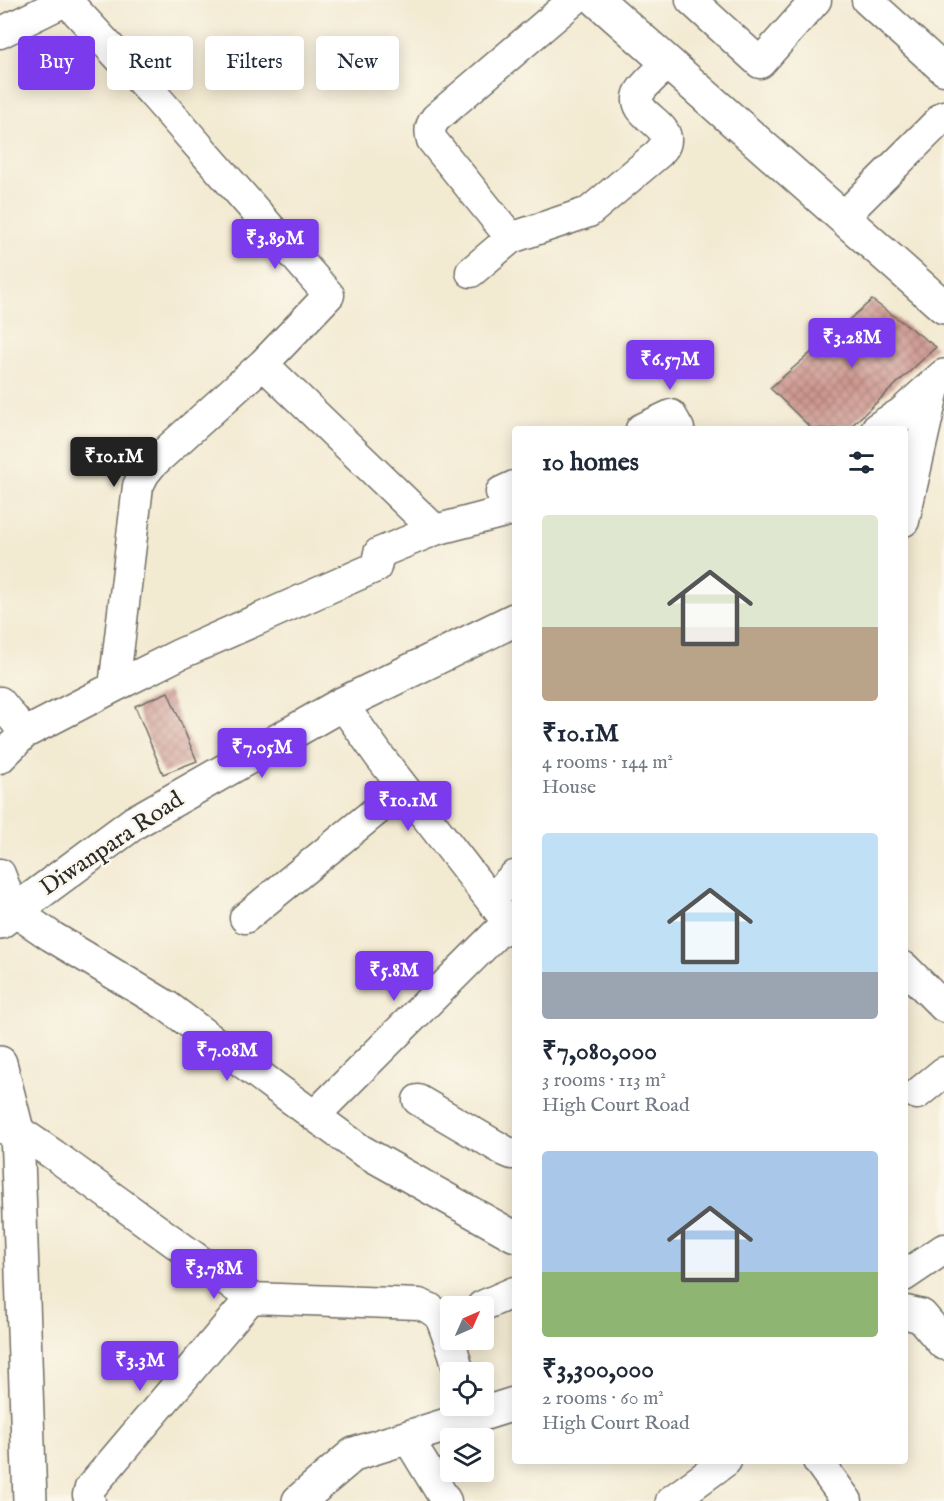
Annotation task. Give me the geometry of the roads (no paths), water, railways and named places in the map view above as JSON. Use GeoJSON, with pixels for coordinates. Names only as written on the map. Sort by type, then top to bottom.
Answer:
{"type":"FeatureCollection","features":[{"type":"Feature","properties":{"kind":"street"},"geometry":{"type":"LineString","coordinates":[[0,33],[65,0],[154,95],[329,295],[263,364],[152,464],[144,474],[138,486],[114,687]]}},
{"type":"Feature","properties":{"kind":"street"},"geometry":{"type":"LineString","coordinates":[[511,238],[432,140],[429,132],[430,125],[574,0]]}},
{"type":"Feature","properties":{"kind":"street"},"geometry":{"type":"LineString","coordinates":[[597,0],[944,307]]}},
{"type":"Feature","properties":{"kind":"street"},"geometry":{"type":"LineString","coordinates":[[691,0],[760,63],[816,0]]}},
{"type":"Feature","properties":{"kind":"street"},"geometry":{"type":"LineString","coordinates":[[867,0],[944,70]]}},
{"type":"Feature","properties":{"kind":"street"},"geometry":{"type":"LineString","coordinates":[[471,272],[511,238],[589,212],[659,153],[665,145],[666,136],[663,130],[641,109],[638,95],[668,63]]}},
{"type":"Feature","properties":{"kind":"street"},"geometry":{"type":"LineString","coordinates":[[843,217],[944,116]]}},
{"type":"Feature","properties":{"kind":"street"},"geometry":{"type":"LineString","coordinates":[[263,364],[435,531]]}},
{"type":"Feature","properties":{"kind":"street"},"geometry":{"type":"LineString","coordinates":[[883,426],[902,414],[940,380]]}},
{"type":"Feature","properties":{"kind":"street"},"geometry":{"type":"LineString","coordinates":[[908,505],[940,380]]}},
{"type":"Feature","properties":{"kind":"street"},"geometry":{"type":"LineString","coordinates":[[647,426],[671,415],[677,426]]}},
{"type":"Feature","properties":{"kind":"street"},"geometry":{"type":"LineString","coordinates":[[0,758],[25,733],[114,687],[180,654],[376,567],[379,553],[435,531],[508,511],[501,492],[512,487]]}},
{"type":"Feature","properties":{"kind":"street","name":"Diwanpara Road"},"geometry":{"type":"LineString","coordinates":[[7,917],[135,822],[342,704],[512,621]]}},
{"type":"Feature","properties":{"kind":"street"},"geometry":{"type":"LineString","coordinates":[[0,702],[25,733]]}},
{"type":"Feature","properties":{"kind":"street"},"geometry":{"type":"LineString","coordinates":[[342,704],[380,757],[505,917]]}},
{"type":"Feature","properties":{"kind":"street"},"geometry":{"type":"LineString","coordinates":[[245,918],[404,788]]}},
{"type":"Feature","properties":{"kind":"street"},"geometry":{"type":"LineString","coordinates":[[0,874],[7,917],[51,936],[167,1006],[361,1150],[512,1235]]}},
{"type":"Feature","properties":{"kind":"street"},"geometry":{"type":"LineString","coordinates":[[314,1116],[505,917],[512,885]]}},
{"type":"Feature","properties":{"kind":"street"},"geometry":{"type":"LineString","coordinates":[[908,970],[940,994]]}},
{"type":"Feature","properties":{"kind":"street"},"geometry":{"type":"LineString","coordinates":[[0,1063],[8,1129],[30,1501]]}},
{"type":"Feature","properties":{"kind":"street"},"geometry":{"type":"LineString","coordinates":[[917,1094],[944,1072]]}},
{"type":"Feature","properties":{"kind":"street"},"geometry":{"type":"LineString","coordinates":[[418,1100],[512,1154]]}},
{"type":"Feature","properties":{"kind":"street"},"geometry":{"type":"LineString","coordinates":[[8,1129],[129,1208],[250,1298],[419,1304],[440,1316]]}},
{"type":"Feature","properties":{"kind":"street"},"geometry":{"type":"LineString","coordinates":[[908,1273],[944,1249]]}},
{"type":"Feature","properties":{"kind":"street"},"geometry":{"type":"LineString","coordinates":[[494,1301],[512,1293]]}},
{"type":"Feature","properties":{"kind":"street"},"geometry":{"type":"LineString","coordinates":[[90,1501],[88,1495],[90,1488],[250,1298]]}},
{"type":"Feature","properties":{"kind":"street"},"geometry":{"type":"LineString","coordinates":[[910,1308],[944,1342]]}},
{"type":"Feature","properties":{"kind":"street"},"geometry":{"type":"LineString","coordinates":[[494,1408],[512,1404]]}},
{"type":"Feature","properties":{"kind":"street"},"geometry":{"type":"LineString","coordinates":[[299,1501],[354,1454],[407,1437],[459,1416]]}},
{"type":"Feature","properties":{"kind":"street"},"geometry":{"type":"LineString","coordinates":[[407,1437],[446,1501]]}},
{"type":"Feature","properties":{"kind":"street"},"geometry":{"type":"LineString","coordinates":[[670,1501],[722,1464]]}},
{"type":"Feature","properties":{"kind":"street"},"geometry":{"type":"LineString","coordinates":[[820,1464],[847,1501]]}}]}
